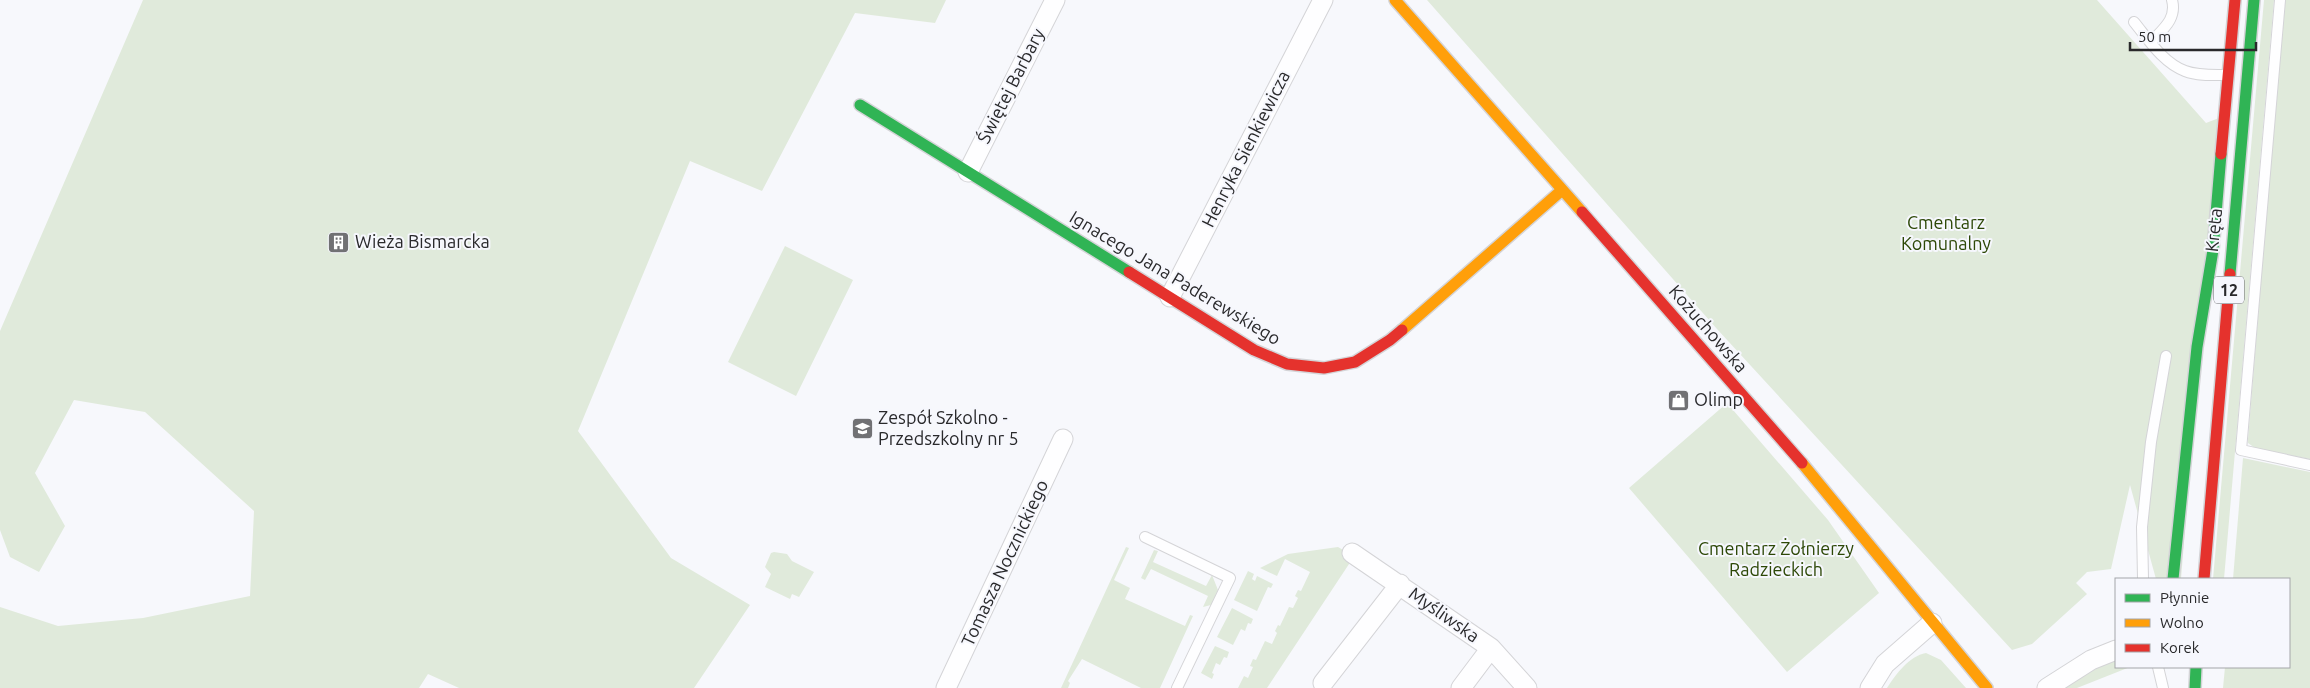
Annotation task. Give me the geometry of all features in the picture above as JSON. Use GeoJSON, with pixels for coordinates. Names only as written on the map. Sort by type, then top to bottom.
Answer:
{"type":"FeatureCollection","features":[{"type":"Feature","properties":{"kind":"main road","name":"Kożuchowska"},"geometry":{"type":"LineString","coordinates":[[1395,0],[1806,468],[1987,688]]}},
{"type":"Feature","properties":{"kind":"main road","name":"Kręta"},"geometry":{"type":"LineString","coordinates":[[2173,578],[2178,513],[2197,347],[2213,250],[2235,0]]}},
{"type":"Feature","properties":{"kind":"main road","name":"12"},"geometry":{"type":"LineString","coordinates":[[2204,578],[2254,0]]}},
{"type":"Feature","properties":{"kind":"main road","name":"Ignacego Jana Paderewskiego"},"geometry":{"type":"LineString","coordinates":[[860,105],[1254,350],[1287,364],[1324,368],[1355,362],[1390,340],[1562,190]]}},
{"type":"Feature","properties":{"kind":"main road"},"geometry":{"type":"LineString","coordinates":[[2195,688],[2196,668]]}},
{"type":"Feature","properties":{"kind":"street","name":"Świętej Barbary"},"geometry":{"type":"LineString","coordinates":[[968,172],[1055,0]]}},
{"type":"Feature","properties":{"kind":"street","name":"Henryka Sienkiewicza"},"geometry":{"type":"LineString","coordinates":[[1170,298],[1323,0]]}},
{"type":"Feature","properties":{"kind":"street","name":"Tomasza Nocznickiego"},"geometry":{"type":"LineString","coordinates":[[946,688],[1063,439]]}},
{"type":"Feature","properties":{"kind":"street","name":"Myśliwska"},"geometry":{"type":"LineString","coordinates":[[1352,553],[1491,648],[1527,688]]}},
{"type":"Feature","properties":{"kind":"street"},"geometry":{"type":"LineString","coordinates":[[1323,683],[1400,584]]}},
{"type":"Feature","properties":{"kind":"street"},"geometry":{"type":"LineString","coordinates":[[1870,688],[1885,664],[1932,623]]}},
{"type":"Feature","properties":{"kind":"street"},"geometry":{"type":"LineString","coordinates":[[1461,688],[1491,648]]}},
{"type":"Feature","properties":{"kind":"street"},"geometry":{"type":"LineString","coordinates":[[2047,688],[2091,660],[2115,650]]}},
{"type":"Feature","properties":{"kind":"lane"},"geometry":{"type":"LineString","coordinates":[[2151,42],[2171,20],[2174,8],[2172,0]]}},
{"type":"Feature","properties":{"kind":"lane"},"geometry":{"type":"LineString","coordinates":[[2280,0],[2241,450],[2310,465]]}},
{"type":"Feature","properties":{"kind":"lane"},"geometry":{"type":"LineString","coordinates":[[2134,22],[2168,60],[2185,71],[2229,76]]}},
{"type":"Feature","properties":{"kind":"lane"},"geometry":{"type":"LineString","coordinates":[[2143,578],[2142,527],[2150,442],[2166,356]]}},
{"type":"Feature","properties":{"kind":"lane"},"geometry":{"type":"LineString","coordinates":[[1144,537],[1230,578],[1177,688]]}},
{"type":"Feature","properties":{"kind":"lane"},"geometry":{"type":"LineString","coordinates":[[2158,668],[2163,688]]}},
{"type":"Feature","properties":{"kind":"green space"},"geometry":{"type":"Polygon","coordinates":[[[143,0],[946,0],[935,23],[855,13],[762,191],[690,161],[578,431],[671,558],[750,605],[694,688],[459,688],[428,674],[419,688],[0,688],[0,607],[58,626],[143,618],[250,596],[254,511],[145,412],[74,400],[35,473],[65,526],[39,572],[10,557],[0,530],[0,331],[143,0]]]}},
{"type":"Feature","properties":{"kind":"green space","name":"Cmentarz Komunalny"},"geometry":{"type":"Polygon","coordinates":[[[1427,0],[2097,0],[2206,123],[2219,118],[2181,578],[2156,578],[2130,485],[2111,569],[2087,572],[2076,583],[2087,594],[2032,644],[2012,650],[1717,329],[1427,0]]]}},
{"type":"Feature","properties":{"kind":"green space"},"geometry":{"type":"Polygon","coordinates":[[[2264,0],[2274,0],[2224,578],[2213,578],[2264,0]]]}},
{"type":"Feature","properties":{"kind":"green space"},"geometry":{"type":"Polygon","coordinates":[[[2284,0],[2310,0],[2310,459],[2255,448],[2248,443],[2284,0]]]}},
{"type":"Feature","properties":{"kind":"green space"},"geometry":{"type":"Polygon","coordinates":[[[785,246],[853,280],[796,396],[728,362],[785,246]]]}},
{"type":"Feature","properties":{"kind":"green space","name":"Cmentarz Żołnierzy Radzieckich"},"geometry":{"type":"Polygon","coordinates":[[[1727,403],[1828,520],[1879,593],[1787,672],[1629,488],[1727,403]]]}},
{"type":"Feature","properties":{"kind":"green space"},"geometry":{"type":"Polygon","coordinates":[[[2243,458],[2310,472],[2310,688],[2223,688],[2225,668],[2290,668],[2290,578],[2233,578],[2243,458]]]}},
{"type":"Feature","properties":{"kind":"green space"},"geometry":{"type":"Polygon","coordinates":[[[1126,547],[1129,548],[1114,580],[1130,588],[1125,599],[1185,626],[1190,615],[1193,616],[1160,688],[1141,688],[1082,659],[1068,681],[1070,683],[1068,688],[1061,688],[1126,547]]]}},
{"type":"Feature","properties":{"kind":"green space"},"geometry":{"type":"Polygon","coordinates":[[[1338,547],[1350,554],[1351,561],[1267,688],[1238,688],[1244,676],[1248,678],[1253,667],[1250,666],[1253,659],[1256,660],[1265,641],[1272,644],[1278,625],[1280,626],[1289,607],[1293,608],[1298,598],[1295,596],[1298,590],[1301,591],[1310,572],[1285,559],[1277,576],[1260,568],[1288,554],[1338,547]]]}},
{"type":"Feature","properties":{"kind":"green space"},"geometry":{"type":"Polygon","coordinates":[[[1154,550],[1158,551],[1153,562],[1206,586],[1212,575],[1218,590],[1211,605],[1203,607],[1208,596],[1151,569],[1145,580],[1141,578],[1154,550]]]}},
{"type":"Feature","properties":{"kind":"green space"},"geometry":{"type":"Polygon","coordinates":[[[771,553],[787,554],[792,561],[814,572],[799,597],[792,594],[790,599],[765,587],[771,574],[765,567],[771,553]]]}},
{"type":"Feature","properties":{"kind":"green space"},"geometry":{"type":"Polygon","coordinates":[[[1248,571],[1254,574],[1252,579],[1255,581],[1257,576],[1273,584],[1271,588],[1268,587],[1257,611],[1234,600],[1248,571]]]}},
{"type":"Feature","properties":{"kind":"green space"},"geometry":{"type":"Polygon","coordinates":[[[1232,608],[1253,619],[1251,624],[1248,623],[1245,631],[1241,629],[1233,645],[1217,637],[1232,608]]]}},
{"type":"Feature","properties":{"kind":"green space"},"geometry":{"type":"Polygon","coordinates":[[[1215,646],[1229,652],[1227,658],[1224,657],[1220,665],[1216,663],[1212,679],[1201,673],[1215,646]]]}},
{"type":"Feature","properties":{"kind":"green space"},"geometry":{"type":"Polygon","coordinates":[[[1926,653],[1941,660],[1966,688],[1887,688],[1909,662],[1926,653]]]}},
{"type":"Feature","properties":{"kind":"green space"},"geometry":{"type":"Polygon","coordinates":[[[2115,658],[2115,668],[2127,668],[2077,688],[2060,688],[2093,668],[2115,658]]]}},
{"type":"Feature","properties":{"kind":"traffic: fast"},"geometry":{"type":"LineString","coordinates":[[2230,274],[2254,0]]}},
{"type":"Feature","properties":{"kind":"traffic: fast"},"geometry":{"type":"LineString","coordinates":[[860,105],[1129,272]]}},
{"type":"Feature","properties":{"kind":"traffic: fast"},"geometry":{"type":"LineString","coordinates":[[2173,578],[2197,347],[2213,250],[2221,154]]}},
{"type":"Feature","properties":{"kind":"traffic: fast"},"geometry":{"type":"LineString","coordinates":[[2195,688],[2196,668]]}},
{"type":"Feature","properties":{"kind":"traffic: slow"},"geometry":{"type":"LineString","coordinates":[[1395,0],[1582,212]]}},
{"type":"Feature","properties":{"kind":"traffic: slow"},"geometry":{"type":"LineString","coordinates":[[1402,330],[1562,190]]}},
{"type":"Feature","properties":{"kind":"traffic: slow"},"geometry":{"type":"LineString","coordinates":[[1802,463],[1987,688]]}},
{"type":"Feature","properties":{"kind":"traffic: jam"},"geometry":{"type":"LineString","coordinates":[[2221,154],[2235,0]]}},
{"type":"Feature","properties":{"kind":"traffic: jam"},"geometry":{"type":"LineString","coordinates":[[1582,212],[1802,463]]}},
{"type":"Feature","properties":{"kind":"traffic: jam"},"geometry":{"type":"LineString","coordinates":[[1129,272],[1254,350],[1287,364],[1324,368],[1355,362],[1390,340],[1402,330]]}},
{"type":"Feature","properties":{"kind":"traffic: jam"},"geometry":{"type":"LineString","coordinates":[[2204,578],[2230,274]]}},
{"type":"Feature","properties":{"kind":"place","name":"Wieża Bismarcka"},"geometry":{"type":"Point","coordinates":[339,242]}},
{"type":"Feature","properties":{"kind":"place","name":"Olimp"},"geometry":{"type":"Point","coordinates":[1678,400]}},
{"type":"Feature","properties":{"kind":"place","name":"Zespół Szkolno - Przedszkolny nr 5"},"geometry":{"type":"Point","coordinates":[862,428]}}]}
